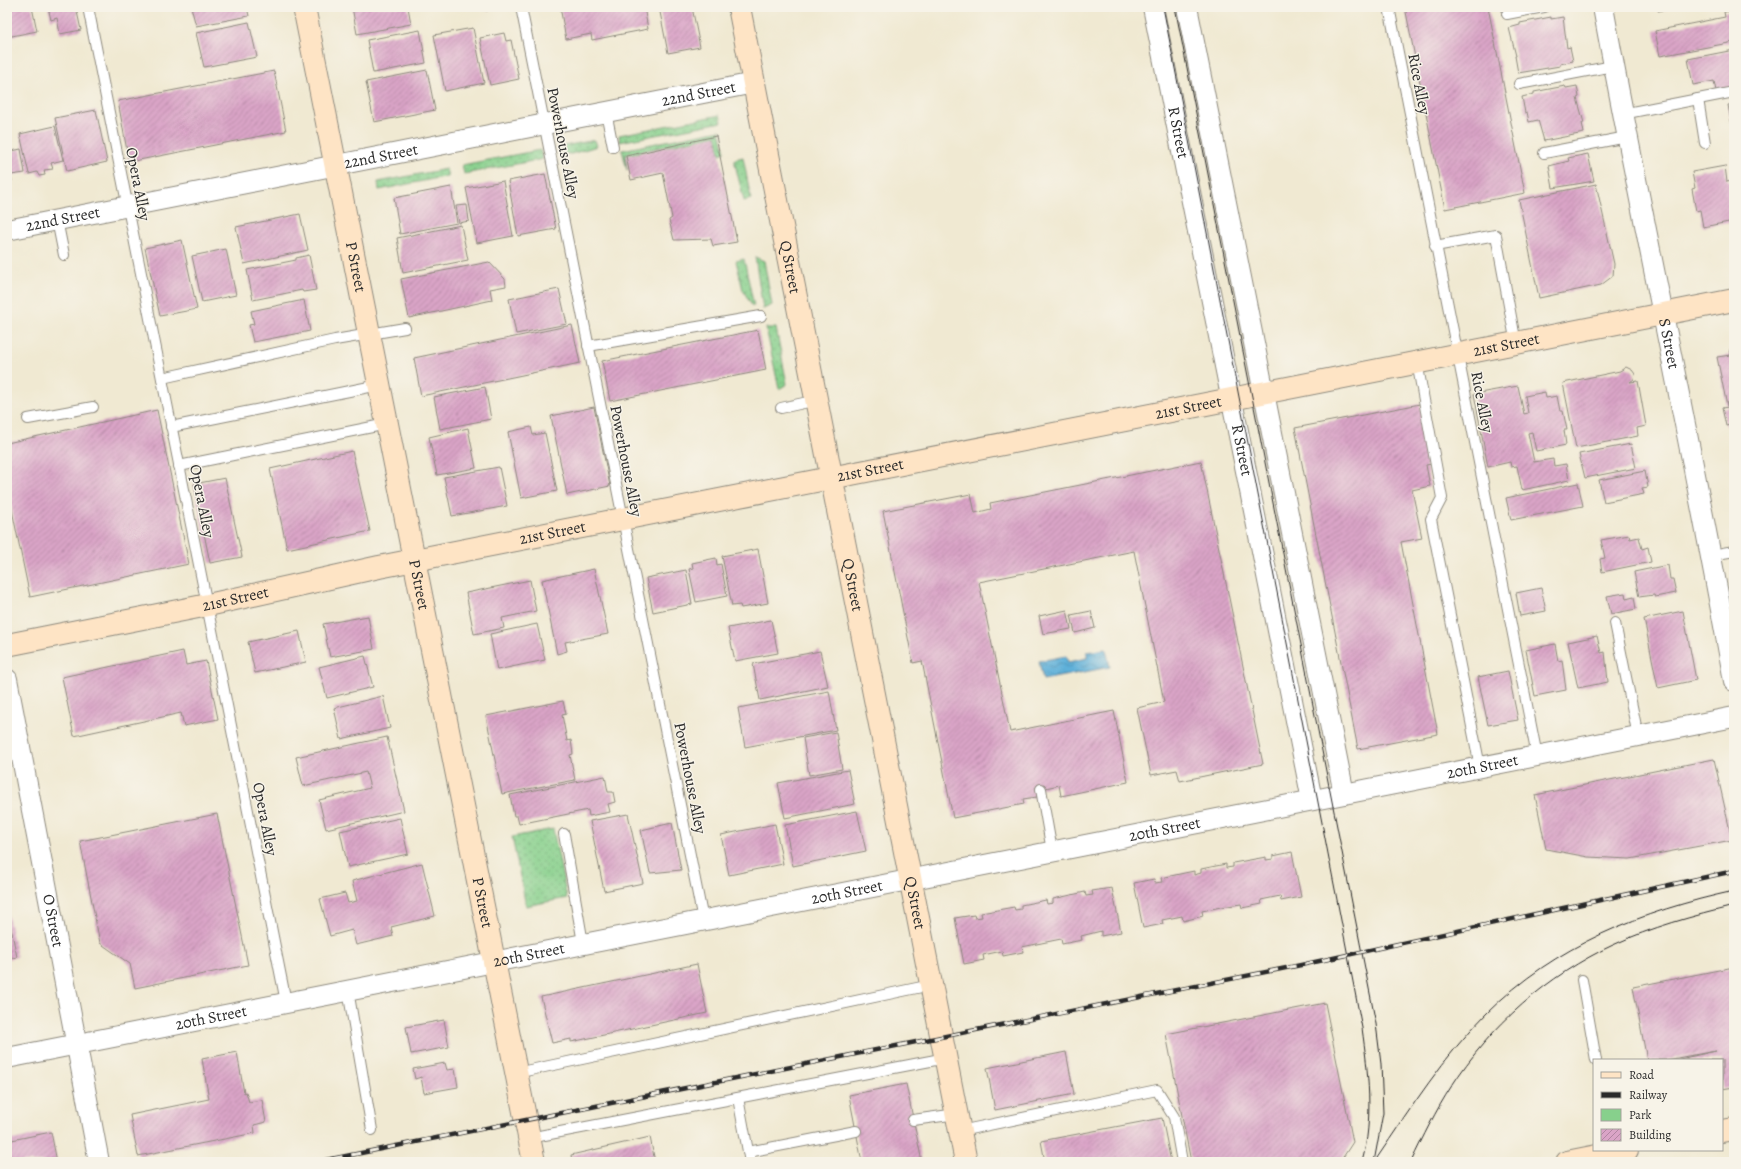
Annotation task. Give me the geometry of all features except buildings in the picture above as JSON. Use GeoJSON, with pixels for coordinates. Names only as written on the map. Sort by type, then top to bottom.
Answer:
{"type":"FeatureCollection","features":[{"type":"Feature","properties":{"kind":"main road","name":"P Street"},"geometry":{"type":"LineString","coordinates":[[304,7],[529,1138],[531,1161]]}},
{"type":"Feature","properties":{"kind":"main road","name":"Q Street"},"geometry":{"type":"LineString","coordinates":[[739,7],[833,478],[966,1162]]}},
{"type":"Feature","properties":{"kind":"main road","name":"21st Street"},"geometry":{"type":"LineString","coordinates":[[7,645],[208,605],[414,560],[1734,300]]}},
{"type":"Feature","properties":{"kind":"main road"},"geometry":{"type":"LineString","coordinates":[[1723,1131],[1734,1129]]}},
{"type":"Feature","properties":{"kind":"main road"},"geometry":{"type":"LineString","coordinates":[[1567,1162],[1617,1151]]}},
{"type":"Feature","properties":{"kind":"street","name":"R Street"},"geometry":{"type":"LineString","coordinates":[[1153,7],[1312,800]]}},
{"type":"Feature","properties":{"kind":"street","name":"R Street"},"geometry":{"type":"LineString","coordinates":[[1187,7],[1344,794]]}},
{"type":"Feature","properties":{"kind":"street","name":"S Street"},"geometry":{"type":"LineString","coordinates":[[1603,7],[1626,137],[1664,314],[1712,555],[1734,681]]}},
{"type":"Feature","properties":{"kind":"street","name":"22nd Street"},"geometry":{"type":"LineString","coordinates":[[7,230],[754,83]]}},
{"type":"Feature","properties":{"kind":"street","name":"O Street"},"geometry":{"type":"LineString","coordinates":[[7,679],[12,740],[77,1044],[82,1079],[99,1162]]}},
{"type":"Feature","properties":{"kind":"street","name":"20th Street"},"geometry":{"type":"LineString","coordinates":[[7,1058],[583,943],[1734,717]]}},
{"type":"Feature","properties":{"kind":"lane","name":"Opera Alley"},"geometry":{"type":"LineString","coordinates":[[88,7],[286,1002]]}},
{"type":"Feature","properties":{"kind":"lane","name":"Powerhouse Alley"},"geometry":{"type":"LineString","coordinates":[[521,7],[703,920]]}},
{"type":"Feature","properties":{"kind":"lane","name":"Rice Alley"},"geometry":{"type":"LineString","coordinates":[[1388,7],[1537,756]]}},
{"type":"Feature","properties":{"kind":"lane"},"geometry":{"type":"LineString","coordinates":[[1507,14],[1544,7]]}},
{"type":"Feature","properties":{"kind":"lane"},"geometry":{"type":"LineString","coordinates":[[1519,84],[1614,66]]}},
{"type":"Feature","properties":{"kind":"lane"},"geometry":{"type":"LineString","coordinates":[[1622,114],[1734,92]]}},
{"type":"Feature","properties":{"kind":"lane"},"geometry":{"type":"LineString","coordinates":[[1698,99],[1705,143]]}},
{"type":"Feature","properties":{"kind":"lane"},"geometry":{"type":"LineString","coordinates":[[606,112],[613,147]]}},
{"type":"Feature","properties":{"kind":"lane"},"geometry":{"type":"LineString","coordinates":[[1544,153],[1626,137]]}},
{"type":"Feature","properties":{"kind":"lane"},"geometry":{"type":"LineString","coordinates":[[57,220],[64,255]]}},
{"type":"Feature","properties":{"kind":"lane"},"geometry":{"type":"LineString","coordinates":[[1435,246],[1496,236],[1516,344]]}},
{"type":"Feature","properties":{"kind":"lane"},"geometry":{"type":"LineString","coordinates":[[588,346],[761,316]]}},
{"type":"Feature","properties":{"kind":"lane"},"geometry":{"type":"LineString","coordinates":[[162,378],[335,340],[405,328]]}},
{"type":"Feature","properties":{"kind":"lane"},"geometry":{"type":"LineString","coordinates":[[1417,362],[1442,498],[1431,519],[1480,767]]}},
{"type":"Feature","properties":{"kind":"lane"},"geometry":{"type":"LineString","coordinates":[[171,427],[379,385]]}},
{"type":"Feature","properties":{"kind":"lane"},"geometry":{"type":"LineString","coordinates":[[781,408],[817,400]]}},
{"type":"Feature","properties":{"kind":"lane"},"geometry":{"type":"LineString","coordinates":[[28,420],[93,407]]}},
{"type":"Feature","properties":{"kind":"lane"},"geometry":{"type":"LineString","coordinates":[[179,466],[387,424]]}},
{"type":"Feature","properties":{"kind":"lane"},"geometry":{"type":"LineString","coordinates":[[1712,555],[1734,551]]}},
{"type":"Feature","properties":{"kind":"lane"},"geometry":{"type":"LineString","coordinates":[[1615,623],[1638,736]]}},
{"type":"Feature","properties":{"kind":"lane"},"geometry":{"type":"LineString","coordinates":[[1041,789],[1052,851]]}},
{"type":"Feature","properties":{"kind":"lane"},"geometry":{"type":"LineString","coordinates":[[564,834],[583,943]]}},
{"type":"Feature","properties":{"kind":"lane"},"geometry":{"type":"LineString","coordinates":[[1582,980],[1596,1059]]}},
{"type":"Feature","properties":{"kind":"lane"},"geometry":{"type":"LineString","coordinates":[[516,1073],[931,985]]}},
{"type":"Feature","properties":{"kind":"lane"},"geometry":{"type":"LineString","coordinates":[[348,990],[372,1130]]}},
{"type":"Feature","properties":{"kind":"lane"},"geometry":{"type":"LineString","coordinates":[[529,1138],[946,1058]]}},
{"type":"Feature","properties":{"kind":"lane"},"geometry":{"type":"LineString","coordinates":[[913,1120],[959,1122],[1157,1090],[1174,1117],[1182,1162]]}},
{"type":"Feature","properties":{"kind":"lane"},"geometry":{"type":"LineString","coordinates":[[738,1098],[749,1157],[856,1131]]}},
{"type":"Feature","properties":{"kind":"green space"},"geometry":{"type":"Polygon","coordinates":[[[720,115],[722,122],[620,142],[619,135],[720,115]]]}},
{"type":"Feature","properties":{"kind":"green space"},"geometry":{"type":"Polygon","coordinates":[[[720,130],[725,152],[720,154],[716,135],[625,155],[627,170],[622,150],[720,130]]]}},
{"type":"Feature","properties":{"kind":"green space"},"geometry":{"type":"Polygon","coordinates":[[[595,140],[597,146],[571,154],[560,153],[559,147],[595,140]]]}},
{"type":"Feature","properties":{"kind":"green space"},"geometry":{"type":"Polygon","coordinates":[[[540,150],[543,159],[464,174],[462,165],[540,150]]]}},
{"type":"Feature","properties":{"kind":"green space"},"geometry":{"type":"Polygon","coordinates":[[[743,157],[751,199],[744,201],[735,164],[735,159],[743,157]]]}},
{"type":"Feature","properties":{"kind":"green space"},"geometry":{"type":"Polygon","coordinates":[[[446,169],[448,176],[379,190],[378,182],[446,169]]]}},
{"type":"Feature","properties":{"kind":"green space"},"geometry":{"type":"Polygon","coordinates":[[[755,257],[764,261],[772,305],[763,309],[755,257]]]}},
{"type":"Feature","properties":{"kind":"green space"},"geometry":{"type":"Polygon","coordinates":[[[744,259],[754,306],[752,306],[743,290],[736,261],[744,259]]]}},
{"type":"Feature","properties":{"kind":"green space"},"geometry":{"type":"Polygon","coordinates":[[[766,328],[776,328],[787,384],[779,389],[766,328]]]}},
{"type":"Feature","properties":{"kind":"green space"},"geometry":{"type":"Polygon","coordinates":[[[553,829],[567,898],[526,906],[512,837],[553,829]]]}},
{"type":"Feature","properties":{"kind":"water"},"geometry":{"type":"Polygon","coordinates":[[[1106,649],[1110,667],[1043,680],[1039,661],[1066,656],[1068,662],[1087,658],[1087,652],[1106,649]]]}},
{"type":"Feature","properties":{"kind":"tram line"},"geometry":{"type":"LineString","coordinates":[[1163,7],[1362,1028],[1369,1095],[1368,1129],[1362,1162]]}},
{"type":"Feature","properties":{"kind":"tram line"},"geometry":{"type":"LineString","coordinates":[[1175,7],[1376,1024],[1381,1064],[1383,1113],[1374,1162]]}},
{"type":"Feature","properties":{"kind":"tram line"},"geometry":{"type":"LineString","coordinates":[[1377,1158],[1415,1101],[1456,1047],[1487,1013],[1513,989],[1541,968],[1571,950],[1633,920],[1700,899],[1734,891]]}},
{"type":"Feature","properties":{"kind":"tram line"},"geometry":{"type":"LineString","coordinates":[[1411,1162],[1440,1105],[1466,1065],[1502,1023],[1543,987],[1589,957],[1613,945],[1673,922],[1734,906]]}},
{"type":"Feature","properties":{"kind":"railway"},"geometry":{"type":"LineString","coordinates":[[316,1162],[1301,965],[1734,871]]}}]}
